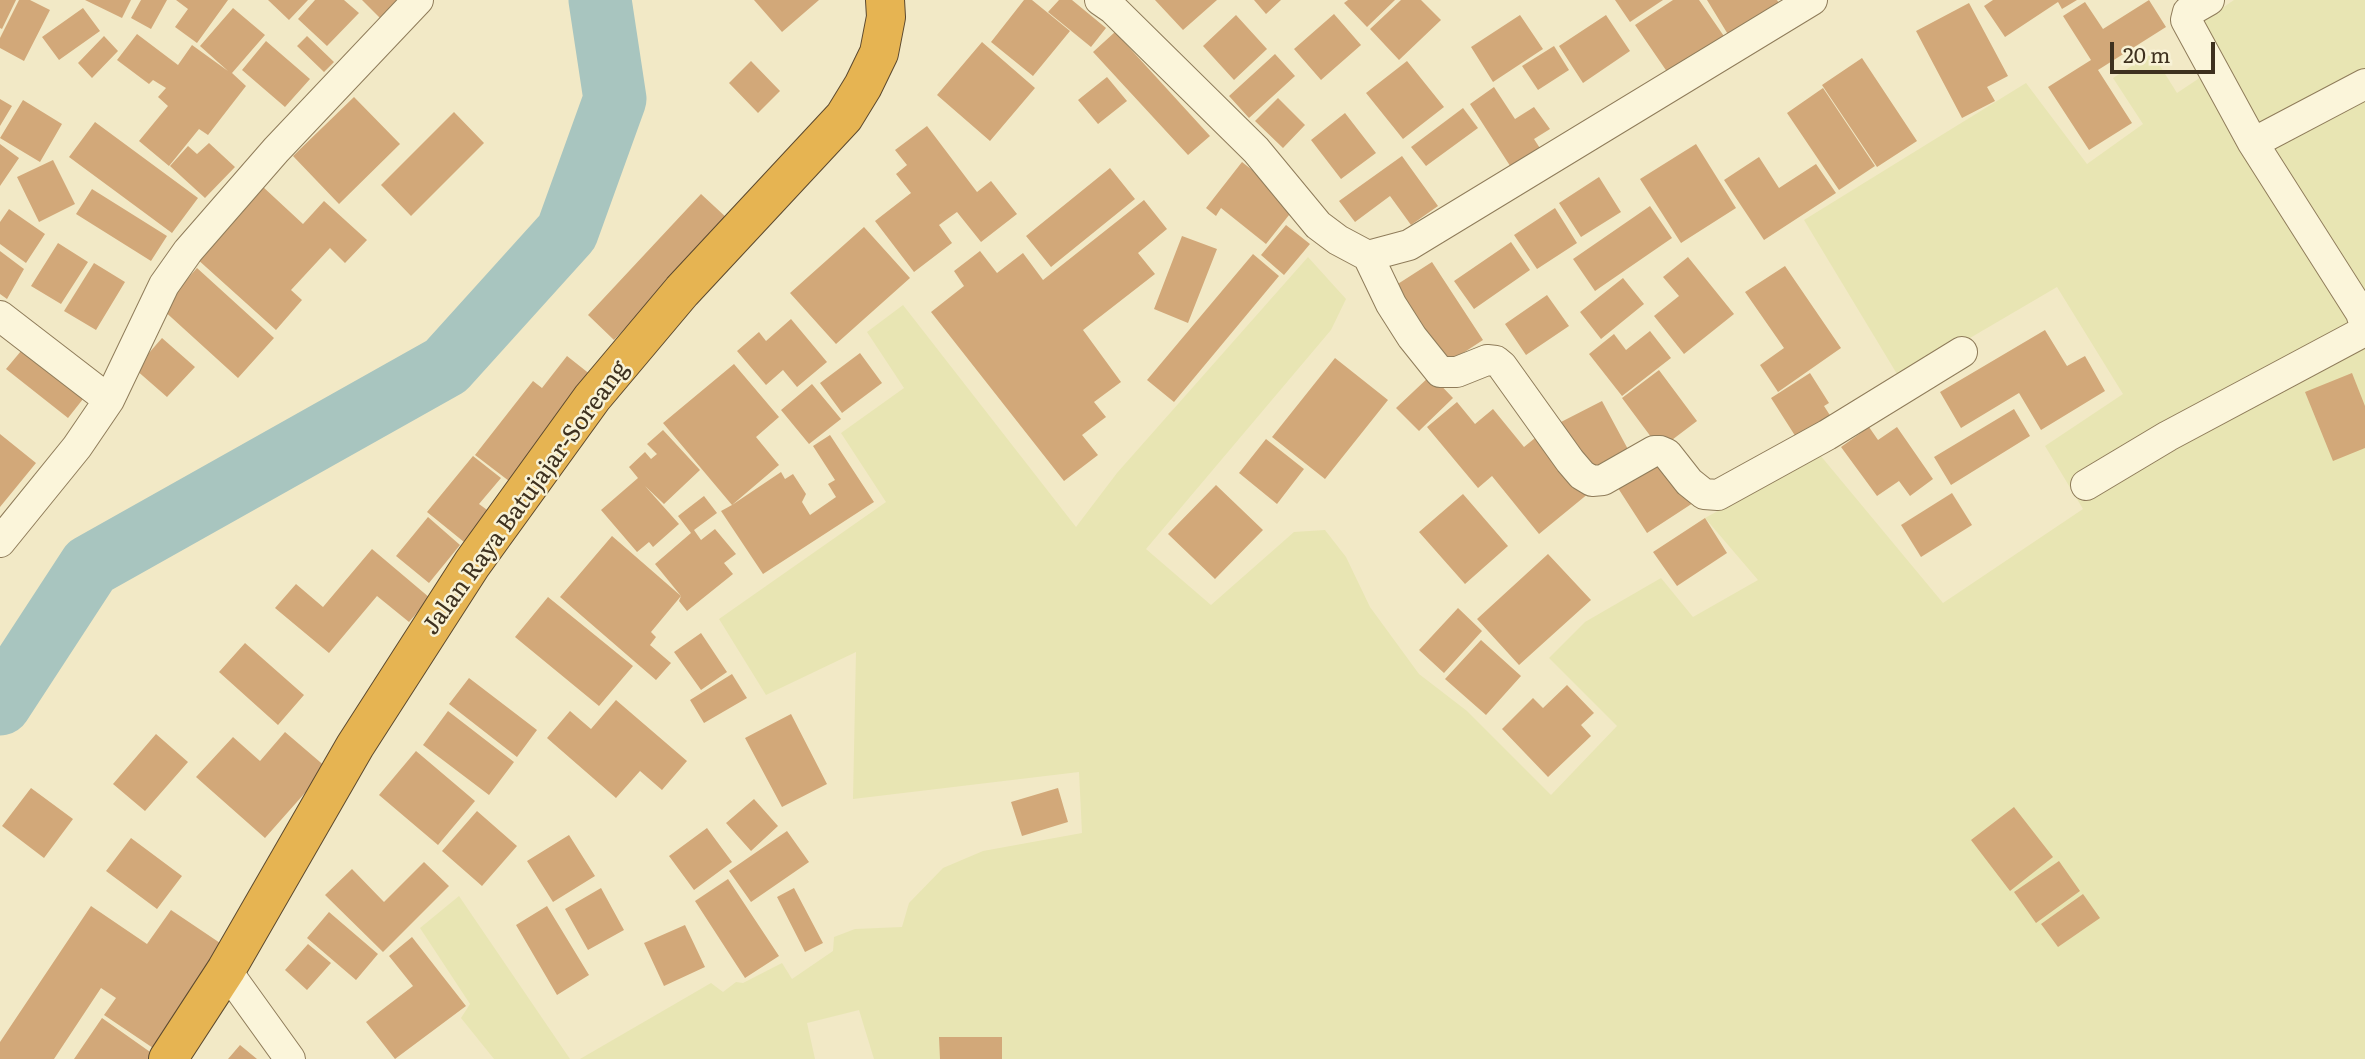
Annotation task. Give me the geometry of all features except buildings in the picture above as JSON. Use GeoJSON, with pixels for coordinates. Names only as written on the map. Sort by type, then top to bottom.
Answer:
{"type":"FeatureCollection","features":[{"type":"Feature","properties":{"kind":"highway","name":"Jalan Raya Batujajar-Soreang"},"geometry":{"type":"LineString","coordinates":[[167,1059],[226,970],[355,746],[472,564],[592,398],[682,291],[844,117],[879,53],[886,17],[885,0]]}},
{"type":"Feature","properties":{"kind":"street"},"geometry":{"type":"LineString","coordinates":[[0,542],[77,447],[109,400],[164,285],[188,251],[276,150],[418,0]]}},
{"type":"Feature","properties":{"kind":"street"},"geometry":{"type":"LineString","coordinates":[[1100,0],[1113,9],[1256,150],[1318,225],[1338,240],[1368,256],[1391,304],[1412,337],[1440,372],[1457,372],[1487,360],[1496,361],[1570,461],[1582,475],[1592,481],[1603,480],[1654,451],[1660,451],[1667,454],[1689,482],[1704,494],[1718,495],[1827,435],[1962,352]]}},
{"type":"Feature","properties":{"kind":"street"},"geometry":{"type":"LineString","coordinates":[[2086,485],[2168,436],[2361,333],[2365,326],[2361,313],[2253,143],[2186,20],[2188,12],[2209,0]]}},
{"type":"Feature","properties":{"kind":"street"},"geometry":{"type":"LineString","coordinates":[[1368,256],[1409,245],[1805,2]]}},
{"type":"Feature","properties":{"kind":"street"},"geometry":{"type":"LineString","coordinates":[[2253,143],[2365,84]]}},
{"type":"Feature","properties":{"kind":"street"},"geometry":{"type":"LineString","coordinates":[[0,316],[109,400]]}},
{"type":"Feature","properties":{"kind":"street"},"geometry":{"type":"LineString","coordinates":[[226,970],[290,1059]]}},
{"type":"Feature","properties":{"kind":"shaded area"},"geometry":{"type":"Polygon","coordinates":[[[2234,0],[2365,0],[2365,1059],[874,1059],[859,1010],[807,1023],[815,1059],[580,1059],[711,983],[723,992],[736,982],[743,983],[782,963],[792,979],[833,951],[834,937],[855,929],[902,927],[909,903],[943,868],[983,851],[1082,833],[1079,772],[853,799],[856,652],[766,695],[719,619],[886,502],[841,433],[904,388],[867,332],[903,305],[1076,527],[1117,473],[1308,257],[1346,299],[1331,330],[1146,549],[1211,605],[1294,532],[1325,530],[1346,557],[1370,607],[1419,674],[1467,711],[1551,795],[1617,726],[1549,658],[1585,622],[1661,578],[1693,617],[1758,580],[1705,518],[1820,455],[1943,603],[2083,509],[2045,446],[2123,394],[2057,287],[1900,379],[1804,220],[2026,83],[2087,164],[2143,124],[2113,78],[2152,53],[2177,93],[2222,63],[2197,25],[2234,0]]]}},
{"type":"Feature","properties":{"kind":"shaded area"},"geometry":{"type":"Polygon","coordinates":[[[459,896],[570,1059],[494,1059],[461,1018],[470,1004],[420,928],[459,896]]]}},
{"type":"Feature","properties":{"kind":"waterway"},"geometry":{"type":"LineString","coordinates":[[0,704],[90,566],[446,366],[567,232],[615,99],[600,0]]}}]}
